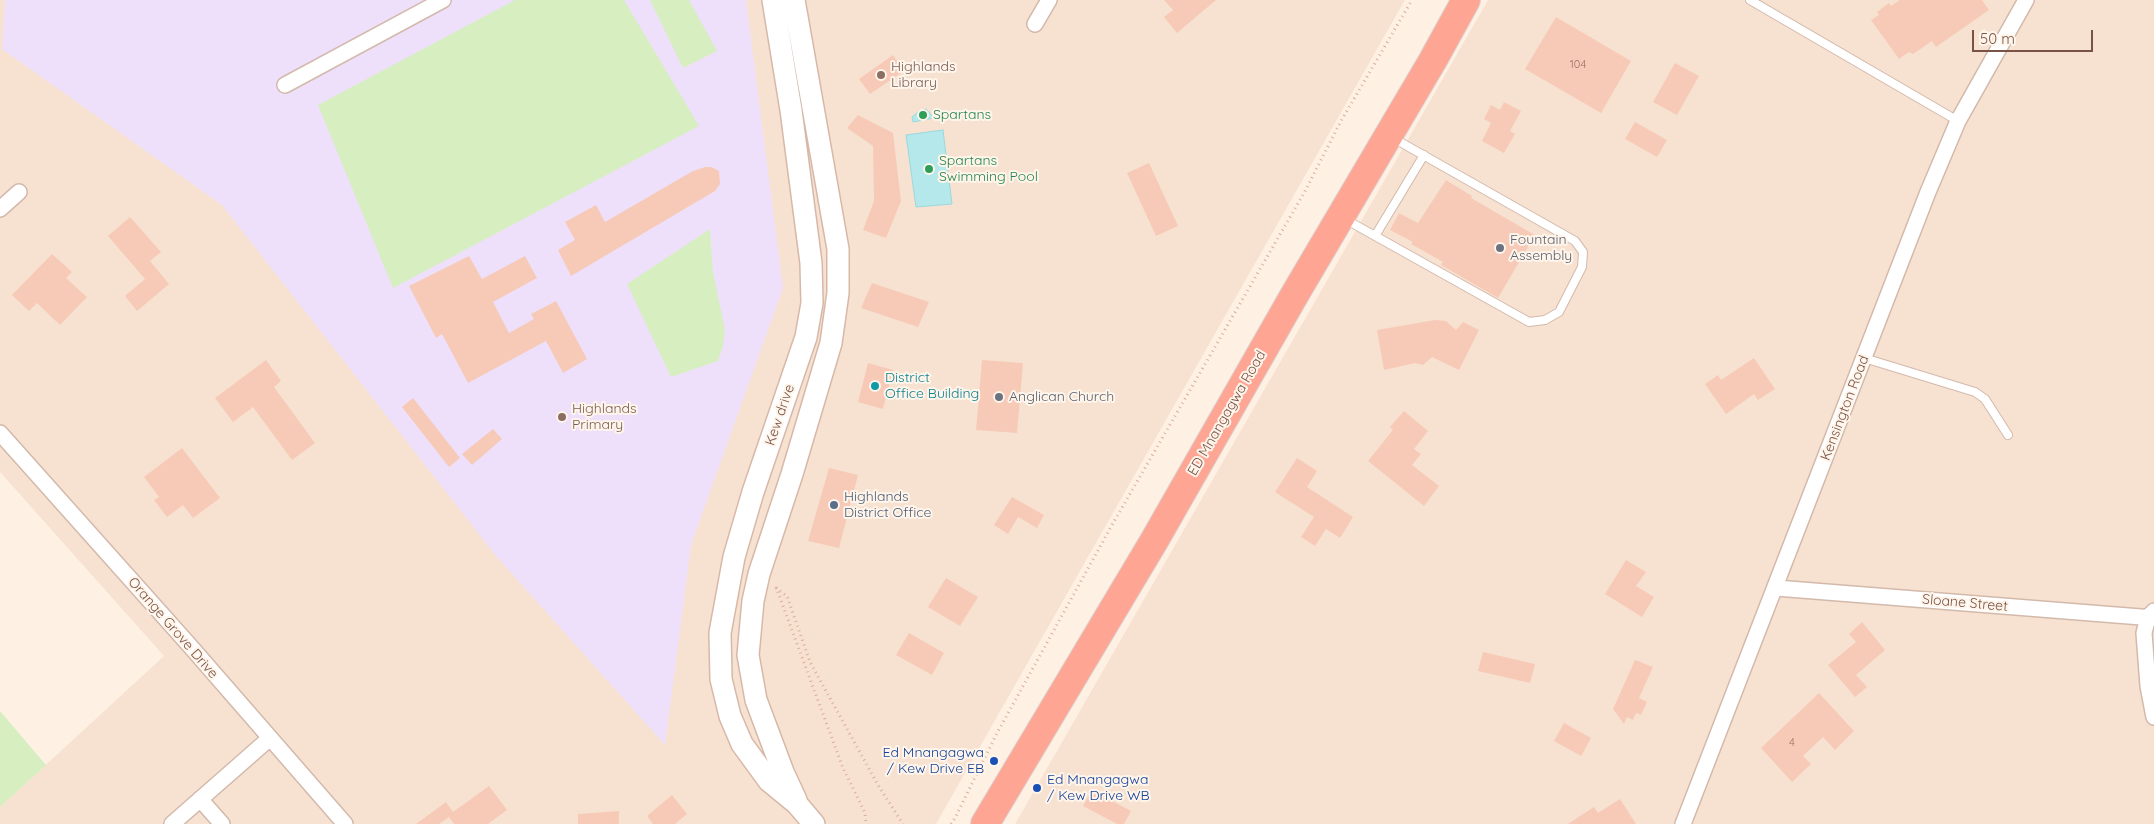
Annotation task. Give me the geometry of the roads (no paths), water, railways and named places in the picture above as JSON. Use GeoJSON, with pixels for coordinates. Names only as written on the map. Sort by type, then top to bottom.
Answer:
{"type":"FeatureCollection","features":[{"type":"Feature","properties":{"kind":"highway","name":"ED Mnangagwa Road"},"geometry":{"type":"LineString","coordinates":[[985,824],[1154,541],[1466,0]]}},
{"type":"Feature","properties":{"kind":"street"},"geometry":{"type":"LineString","coordinates":[[285,84],[443,0]]}},
{"type":"Feature","properties":{"kind":"street","name":"Kew drive"},"geometry":{"type":"LineString","coordinates":[[773,0],[811,263],[812,303],[806,337],[753,492],[734,557],[720,633],[721,679],[730,716],[742,744],[770,782],[797,804],[814,824]]}},
{"type":"Feature","properties":{"kind":"street","name":"Kew drive"},"geometry":{"type":"LineString","coordinates":[[794,0],[838,249],[838,293],[831,343],[792,474],[759,574],[753,601],[748,655],[756,700],[797,804]]}},
{"type":"Feature","properties":{"kind":"street"},"geometry":{"type":"LineString","coordinates":[[1035,24],[1049,0]]}},
{"type":"Feature","properties":{"kind":"street","name":"Kensington Road"},"geometry":{"type":"LineString","coordinates":[[1683,824],[1928,192],[1958,121],[2026,0]]}},
{"type":"Feature","properties":{"kind":"street"},"geometry":{"type":"LineString","coordinates":[[0,209],[19,192]]}},
{"type":"Feature","properties":{"kind":"street","name":"Orange Grove Drive"},"geometry":{"type":"LineString","coordinates":[[0,433],[345,824]]}},
{"type":"Feature","properties":{"kind":"street","name":"Sloane Street"},"geometry":{"type":"LineString","coordinates":[[1776,588],[2152,615]]}},
{"type":"Feature","properties":{"kind":"street"},"geometry":{"type":"LineString","coordinates":[[2152,615],[2144,633],[2148,686],[2154,717]]}},
{"type":"Feature","properties":{"kind":"street"},"geometry":{"type":"LineString","coordinates":[[172,824],[270,738]]}},
{"type":"Feature","properties":{"kind":"street"},"geometry":{"type":"LineString","coordinates":[[200,799],[222,824]]}},
{"type":"Feature","properties":{"kind":"lane"},"geometry":{"type":"LineString","coordinates":[[1750,0],[1958,121]]}},
{"type":"Feature","properties":{"kind":"lane"},"geometry":{"type":"LineString","coordinates":[[1341,217],[1529,322],[1545,320],[1559,312],[1582,266],[1583,252],[1575,241],[1389,136]]}},
{"type":"Feature","properties":{"kind":"lane"},"geometry":{"type":"LineString","coordinates":[[1375,236],[1424,155]]}},
{"type":"Feature","properties":{"kind":"lane"},"geometry":{"type":"LineString","coordinates":[[1864,358],[1975,392],[1985,399],[2008,435]]}},
{"type":"Feature","properties":{"kind":"water","name":"Spartans"},"geometry":{"type":"Polygon","coordinates":[[[926,109],[934,118],[913,122],[912,117],[919,111],[926,109]]]}},
{"type":"Feature","properties":{"kind":"water","name":"Spartans Swimming Pool"},"geometry":{"type":"Polygon","coordinates":[[[943,130],[952,204],[916,207],[906,135],[943,130]]]}},
{"type":"Feature","properties":{"kind":"place","name":"Highlands Library"},"geometry":{"type":"Point","coordinates":[881,75]}},
{"type":"Feature","properties":{"kind":"place","name":"Spartans"},"geometry":{"type":"Point","coordinates":[923,115]}},
{"type":"Feature","properties":{"kind":"place","name":"Spartans Swimming Pool"},"geometry":{"type":"Point","coordinates":[929,169]}},
{"type":"Feature","properties":{"kind":"place","name":"Fountain Assembly"},"geometry":{"type":"Point","coordinates":[1500,248]}},
{"type":"Feature","properties":{"kind":"place","name":"District Office Building"},"geometry":{"type":"Point","coordinates":[875,386]}},
{"type":"Feature","properties":{"kind":"place","name":"Anglican Church"},"geometry":{"type":"Point","coordinates":[999,397]}},
{"type":"Feature","properties":{"kind":"place","name":"Highlands Primary"},"geometry":{"type":"Point","coordinates":[562,417]}},
{"type":"Feature","properties":{"kind":"place","name":"Highlands District Office"},"geometry":{"type":"Point","coordinates":[834,505]}},
{"type":"Feature","properties":{"kind":"place","name":"Ed Mnangagwa / Kew Drive EB"},"geometry":{"type":"Point","coordinates":[994,761]}},
{"type":"Feature","properties":{"kind":"place","name":"Ed Mnangagwa / Kew Drive WB"},"geometry":{"type":"Point","coordinates":[1037,788]}}]}
